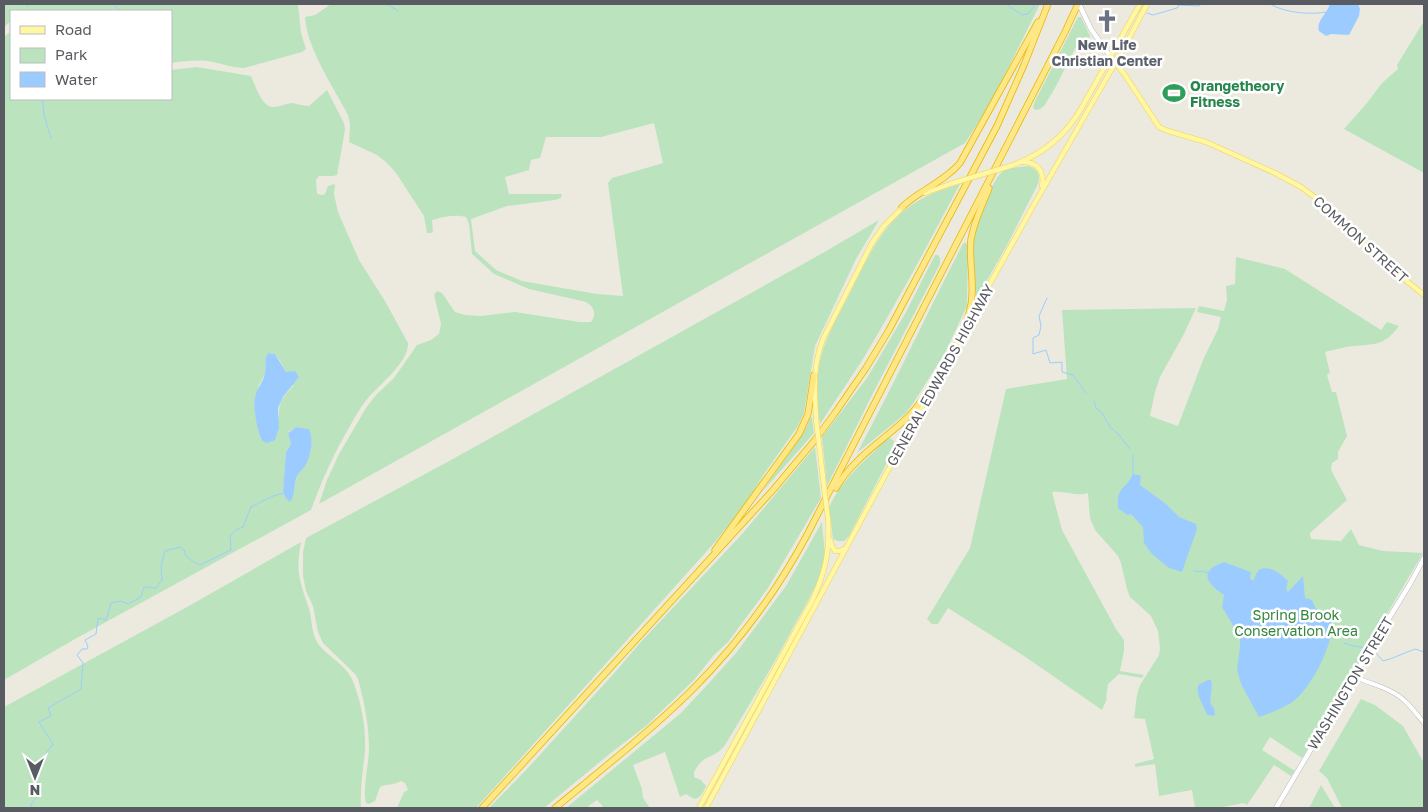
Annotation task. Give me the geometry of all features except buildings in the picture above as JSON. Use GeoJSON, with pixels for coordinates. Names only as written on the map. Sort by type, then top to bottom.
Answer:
{"type":"FeatureCollection","features":[{"type":"Feature","properties":{"kind":"highway"},"geometry":{"type":"LineString","coordinates":[[554,808],[660,721],[692,690],[749,625],[778,583],[802,545],[825,501],[1079,4]]}},
{"type":"Feature","properties":{"kind":"highway"},"geometry":{"type":"LineString","coordinates":[[902,207],[943,179],[961,161],[1047,7]]}},
{"type":"Feature","properties":{"kind":"highway"},"geometry":{"type":"LineString","coordinates":[[482,808],[769,494],[809,448],[841,404],[872,358],[992,136],[1022,70],[1047,7]]}},
{"type":"Feature","properties":{"kind":"highway"},"geometry":{"type":"LineString","coordinates":[[960,338],[972,297],[970,252],[972,234],[997,166]]}},
{"type":"Feature","properties":{"kind":"highway"},"geometry":{"type":"LineString","coordinates":[[825,501],[843,476],[857,461],[915,410],[943,369]]}},
{"type":"Feature","properties":{"kind":"highway"},"geometry":{"type":"LineString","coordinates":[[704,566],[799,434],[808,414],[814,375]]}},
{"type":"Feature","properties":{"kind":"main road"},"geometry":{"type":"LineString","coordinates":[[1079,4],[1091,30],[1115,62]]}},
{"type":"Feature","properties":{"kind":"main road"},"geometry":{"type":"LineString","coordinates":[[699,808],[822,580],[828,555],[828,519],[816,419],[814,375],[823,340],[867,252],[884,226],[902,207],[924,193],[1019,163],[1040,152],[1056,140],[1067,130],[1078,113],[1140,4]]}},
{"type":"Feature","properties":{"kind":"main road","name":"GENERAL EDWARDS HIGHWAY"},"geometry":{"type":"LineString","coordinates":[[706,808],[960,338],[1147,4]]}},
{"type":"Feature","properties":{"kind":"main road","name":"COMMON STREET"},"geometry":{"type":"LineString","coordinates":[[1115,62],[1159,127],[1166,131],[1206,142],[1301,186],[1328,207],[1378,258],[1424,295]]}},
{"type":"Feature","properties":{"kind":"main road"},"geometry":{"type":"LineString","coordinates":[[1019,163],[1033,164],[1040,168],[1042,174],[1042,185],[1032,208]]}},
{"type":"Feature","properties":{"kind":"main road"},"geometry":{"type":"LineString","coordinates":[[828,529],[831,545],[834,550],[840,551],[847,545]]}},
{"type":"Feature","properties":{"kind":"main road","name":"WASHINGTON STREET"},"geometry":{"type":"LineString","coordinates":[[1276,808],[1424,558]]}},
{"type":"Feature","properties":{"kind":"street"},"geometry":{"type":"LineString","coordinates":[[1355,676],[1392,691],[1424,723]]}},
{"type":"Feature","properties":{"kind":"green space"},"geometry":{"type":"Polygon","coordinates":[[[4,4],[298,4],[301,33],[306,49],[302,52],[244,68],[208,61],[172,63],[172,10],[10,10],[10,22],[4,27],[4,4]]]}},
{"type":"Feature","properties":{"kind":"green space"},"geometry":{"type":"Polygon","coordinates":[[[331,4],[1040,4],[992,101],[965,143],[319,504],[339,454],[366,408],[376,395],[394,378],[417,345],[431,340],[439,334],[441,324],[434,295],[437,291],[442,293],[455,312],[465,315],[481,316],[515,312],[591,322],[594,313],[593,308],[586,302],[529,289],[494,274],[472,254],[469,224],[466,217],[453,216],[432,220],[433,231],[427,233],[424,216],[396,173],[377,155],[349,142],[350,125],[348,115],[310,42],[305,17],[315,15],[331,4]],[[654,123],[601,137],[546,137],[540,158],[531,160],[529,170],[505,177],[509,194],[562,194],[561,198],[507,206],[471,219],[475,251],[496,270],[522,281],[597,294],[623,296],[608,183],[612,178],[663,163],[654,123]]]}},
{"type":"Feature","properties":{"kind":"green space"},"geometry":{"type":"Polygon","coordinates":[[[1078,17],[1081,17],[1090,36],[1089,39],[1077,45],[1044,106],[1036,110],[1033,108],[1035,101],[1078,17]]]}},
{"type":"Feature","properties":{"kind":"green space"},"geometry":{"type":"Polygon","coordinates":[[[1424,21],[1424,173],[1344,129],[1382,83],[1398,69],[1397,65],[1424,21]]]}},
{"type":"Feature","properties":{"kind":"green space"},"geometry":{"type":"Polygon","coordinates":[[[10,32],[10,100],[172,100],[172,70],[197,67],[251,76],[262,100],[273,107],[293,103],[309,106],[327,90],[344,123],[345,130],[337,175],[319,176],[316,180],[317,194],[325,194],[328,186],[335,184],[334,194],[338,212],[359,260],[385,301],[408,343],[404,358],[368,398],[356,415],[324,477],[311,510],[4,680],[4,37],[10,32]],[[268,353],[265,374],[259,385],[255,412],[260,436],[279,416],[284,396],[293,386],[275,354],[268,353]],[[296,427],[288,432],[291,444],[286,452],[283,494],[294,492],[297,476],[307,461],[311,449],[308,429],[296,427]]]}},
{"type":"Feature","properties":{"kind":"green space"},"geometry":{"type":"Polygon","coordinates":[[[1029,166],[1038,172],[1038,184],[1006,247],[977,298],[973,242],[981,212],[994,184],[1002,172],[1011,168],[1029,166]]]}},
{"type":"Feature","properties":{"kind":"green space"},"geometry":{"type":"Polygon","coordinates":[[[960,184],[880,330],[820,424],[817,388],[821,357],[830,331],[872,251],[886,229],[911,205],[931,194],[960,184]]]}},
{"type":"Feature","properties":{"kind":"green space"},"geometry":{"type":"Polygon","coordinates":[[[879,220],[856,259],[815,346],[804,413],[798,426],[741,510],[715,542],[476,808],[397,808],[404,792],[408,790],[405,783],[401,781],[380,787],[375,801],[369,804],[366,803],[365,791],[369,739],[362,696],[355,674],[323,643],[318,632],[313,606],[306,591],[303,576],[303,552],[306,538],[451,460],[879,220]]]}},
{"type":"Feature","properties":{"kind":"green space"},"geometry":{"type":"Polygon","coordinates":[[[966,242],[968,248],[967,306],[945,353],[905,414],[857,453],[963,244],[966,242]]]}},
{"type":"Feature","properties":{"kind":"green space"},"geometry":{"type":"Polygon","coordinates":[[[935,255],[938,255],[940,258],[940,264],[827,486],[822,437],[867,378],[905,314],[935,255]]]}},
{"type":"Feature","properties":{"kind":"green space","name":"Spring Brook Conservation Area"},"geometry":{"type":"Polygon","coordinates":[[[1236,257],[1285,269],[1381,330],[1387,322],[1399,326],[1394,333],[1379,343],[1350,346],[1325,352],[1330,373],[1327,375],[1332,392],[1336,392],[1347,436],[1338,452],[1338,459],[1332,463],[1331,470],[1347,500],[1310,533],[1311,539],[1341,541],[1351,529],[1359,545],[1383,551],[1423,553],[1302,758],[1270,737],[1262,750],[1295,771],[1291,776],[1274,765],[1247,805],[1244,803],[1218,808],[1195,808],[1192,790],[1159,796],[1155,764],[1135,767],[1135,764],[1154,759],[1145,719],[1134,718],[1140,685],[1159,655],[1158,631],[1151,616],[1130,597],[1118,556],[1095,530],[1090,518],[1088,493],[1052,492],[1062,530],[1116,629],[1124,640],[1120,671],[1144,675],[1142,678],[1119,674],[1108,684],[1107,699],[1102,710],[1027,658],[948,608],[938,624],[932,624],[927,619],[970,548],[1006,389],[1067,379],[1062,310],[1196,308],[1160,377],[1150,416],[1178,426],[1203,360],[1218,329],[1221,317],[1197,312],[1199,306],[1224,311],[1227,300],[1226,286],[1235,284],[1236,257]]]}},
{"type":"Feature","properties":{"kind":"green space"},"geometry":{"type":"Polygon","coordinates":[[[812,417],[814,433],[762,492],[796,444],[812,417]]]}},
{"type":"Feature","properties":{"kind":"green space"},"geometry":{"type":"Polygon","coordinates":[[[890,438],[894,441],[892,453],[849,536],[844,541],[833,539],[829,507],[833,499],[855,470],[890,438]]]}},
{"type":"Feature","properties":{"kind":"green space"},"geometry":{"type":"Polygon","coordinates":[[[815,447],[821,498],[768,588],[728,642],[714,655],[694,680],[646,726],[544,808],[489,808],[743,533],[815,447]]]}},
{"type":"Feature","properties":{"kind":"green space"},"geometry":{"type":"Polygon","coordinates":[[[822,522],[824,553],[816,585],[776,659],[725,745],[697,766],[694,777],[701,780],[706,786],[700,796],[696,799],[686,794],[680,797],[665,752],[633,765],[642,789],[643,798],[650,808],[604,808],[597,800],[586,808],[566,808],[681,713],[736,653],[786,586],[822,522]]]}},
{"type":"Feature","properties":{"kind":"green space"},"geometry":{"type":"Polygon","coordinates":[[[301,542],[299,576],[310,612],[315,638],[319,645],[348,672],[357,692],[361,709],[365,751],[361,808],[4,808],[4,707],[301,542]]]}},
{"type":"Feature","properties":{"kind":"green space"},"geometry":{"type":"Polygon","coordinates":[[[1361,699],[1375,705],[1403,726],[1424,763],[1424,808],[1342,808],[1327,778],[1319,771],[1361,699]]]}},
{"type":"Feature","properties":{"kind":"green space"},"geometry":{"type":"Polygon","coordinates":[[[1321,785],[1335,808],[1309,808],[1321,785]]]}},
{"type":"Feature","properties":{"kind":"water"},"geometry":{"type":"Polygon","coordinates":[[[1330,4],[1358,4],[1360,9],[1359,16],[1349,35],[1331,34],[1326,36],[1319,31],[1320,21],[1330,4]]]}},
{"type":"Feature","properties":{"kind":"water"},"geometry":{"type":"Polygon","coordinates":[[[268,353],[275,354],[286,372],[295,371],[299,377],[283,397],[278,408],[279,428],[275,440],[267,443],[263,441],[260,434],[255,402],[257,391],[264,376],[268,353]]]}},
{"type":"Feature","properties":{"kind":"water"},"geometry":{"type":"Polygon","coordinates":[[[296,427],[309,429],[311,433],[311,448],[305,466],[298,474],[294,494],[290,502],[285,497],[283,491],[286,452],[291,444],[288,433],[296,427]]]}},
{"type":"Feature","properties":{"kind":"water"},"geometry":{"type":"Polygon","coordinates":[[[1133,473],[1141,477],[1140,485],[1166,504],[1179,517],[1196,524],[1197,529],[1182,572],[1169,568],[1152,554],[1144,543],[1143,527],[1131,514],[1127,515],[1118,508],[1119,495],[1133,473]]]}},
{"type":"Feature","properties":{"kind":"water"},"geometry":{"type":"Polygon","coordinates":[[[1224,562],[1251,572],[1250,578],[1253,581],[1259,570],[1263,568],[1271,569],[1288,581],[1286,589],[1288,592],[1303,576],[1305,598],[1312,600],[1319,613],[1332,622],[1332,631],[1325,654],[1306,688],[1291,703],[1259,717],[1241,684],[1237,669],[1240,637],[1222,607],[1224,595],[1211,584],[1208,577],[1211,569],[1224,562]]]}},
{"type":"Feature","properties":{"kind":"water"},"geometry":{"type":"Polygon","coordinates":[[[1211,680],[1212,684],[1210,703],[1214,708],[1214,716],[1206,713],[1198,692],[1198,685],[1211,680]]]}},
{"type":"Feature","properties":{"kind":"waterway"},"geometry":{"type":"LineString","coordinates":[[25,4],[28,7]]}},
{"type":"Feature","properties":{"kind":"waterway"},"geometry":{"type":"LineString","coordinates":[[113,4],[119,10]]}},
{"type":"Feature","properties":{"kind":"waterway"},"geometry":{"type":"LineString","coordinates":[[387,4],[398,11]]}},
{"type":"Feature","properties":{"kind":"waterway"},"geometry":{"type":"LineString","coordinates":[[1006,4],[1022,15],[1028,14],[1036,4]]}},
{"type":"Feature","properties":{"kind":"waterway"},"geometry":{"type":"LineString","coordinates":[[1147,13],[1153,15],[1177,8],[1179,5],[1198,6],[1202,4]]}},
{"type":"Feature","properties":{"kind":"waterway"},"geometry":{"type":"LineString","coordinates":[[1270,4],[1298,12],[1327,12]]}},
{"type":"Feature","properties":{"kind":"waterway"},"geometry":{"type":"LineString","coordinates":[[43,100],[44,114],[51,138]]}},
{"type":"Feature","properties":{"kind":"waterway"},"geometry":{"type":"LineString","coordinates":[[1047,298],[1039,316],[1041,326],[1039,335],[1033,338],[1033,354],[1046,350],[1050,363],[1062,362],[1062,372],[1073,375],[1086,393]]}},
{"type":"Feature","properties":{"kind":"waterway"},"geometry":{"type":"LineString","coordinates":[[1094,401],[1096,408],[1102,413],[1110,427],[1130,449]]}},
{"type":"Feature","properties":{"kind":"waterway"},"geometry":{"type":"LineString","coordinates":[[1133,455],[1133,474]]}},
{"type":"Feature","properties":{"kind":"waterway"},"geometry":{"type":"LineString","coordinates":[[30,808],[42,791],[36,780],[38,764],[53,744],[39,722],[51,716],[48,708],[81,689],[83,663],[77,655],[82,649],[87,649],[88,646],[85,640],[96,634],[98,618],[106,620],[111,603],[121,601],[128,604],[141,597],[144,587],[156,588],[162,580],[161,566],[165,551],[180,547],[188,557],[200,565],[231,550],[230,536],[236,530],[243,527],[251,507],[273,496],[284,493]]}},
{"type":"Feature","properties":{"kind":"waterway"},"geometry":{"type":"LineString","coordinates":[[1194,570],[1209,573]]}},
{"type":"Feature","properties":{"kind":"waterway"},"geometry":{"type":"LineString","coordinates":[[1344,643],[1367,648]]}},
{"type":"Feature","properties":{"kind":"waterway"},"geometry":{"type":"LineString","coordinates":[[1376,653],[1383,661],[1415,649],[1424,652]]}},
{"type":"Feature","properties":{"kind":"place","name":"New Life Christian Center"},"geometry":{"type":"Point","coordinates":[1107,21]}},
{"type":"Feature","properties":{"kind":"place","name":"Orangetheory Fitness"},"geometry":{"type":"Point","coordinates":[1174,93]}}]}
